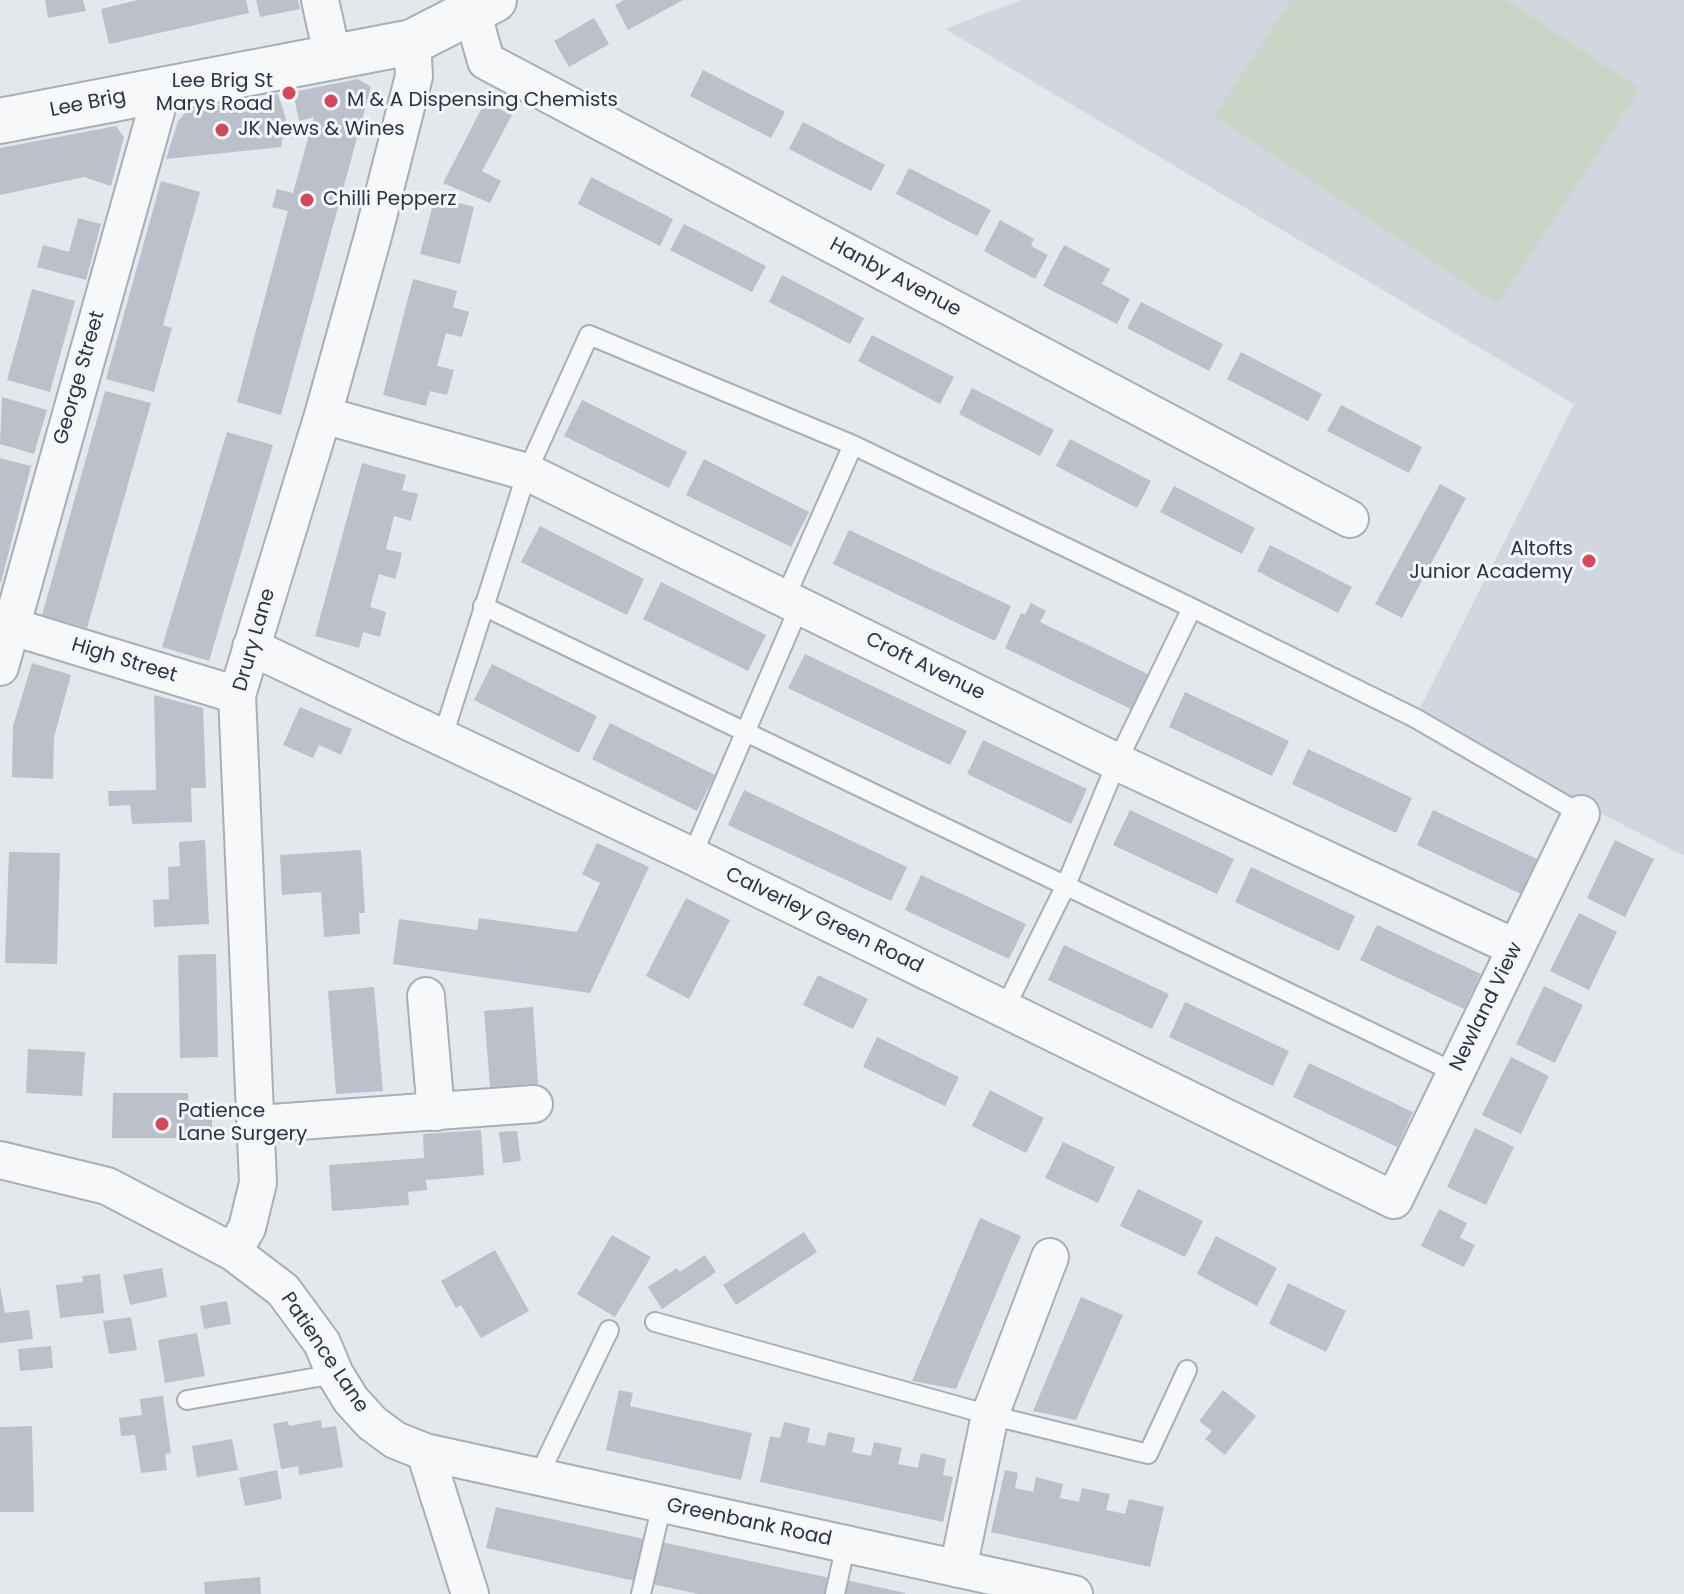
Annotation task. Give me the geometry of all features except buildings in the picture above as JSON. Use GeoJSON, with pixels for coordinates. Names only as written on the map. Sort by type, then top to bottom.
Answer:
{"type":"FeatureCollection","features":[{"type":"Feature","properties":{"kind":"street"},"geometry":{"type":"LineString","coordinates":[[320,0],[333,59]]}},
{"type":"Feature","properties":{"kind":"street","name":"Lee Brig"},"geometry":{"type":"LineString","coordinates":[[0,121],[412,42],[483,5]]}},
{"type":"Feature","properties":{"kind":"street","name":"Hanby Avenue"},"geometry":{"type":"LineString","coordinates":[[483,5],[486,61],[1350,519]]}},
{"type":"Feature","properties":{"kind":"street","name":"Drury Lane"},"geometry":{"type":"LineString","coordinates":[[233,1252],[247,1228],[258,1183],[258,1124],[237,695],[323,415],[414,76],[412,42]]}},
{"type":"Feature","properties":{"kind":"street","name":"George Street"},"geometry":{"type":"LineString","coordinates":[[0,667],[162,90]]}},
{"type":"Feature","properties":{"kind":"street","name":"Croft Avenue"},"geometry":{"type":"LineString","coordinates":[[323,415],[527,472],[1117,762],[1516,948]]}},
{"type":"Feature","properties":{"kind":"street","name":"High Street"},"geometry":{"type":"LineString","coordinates":[[10,626],[237,695]]}},
{"type":"Feature","properties":{"kind":"street","name":"Calverley Green Road"},"geometry":{"type":"LineString","coordinates":[[251,647],[692,856],[1394,1200]]}},
{"type":"Feature","properties":{"kind":"street","name":"Newland View"},"geometry":{"type":"LineString","coordinates":[[1394,1200],[1581,814]]}},
{"type":"Feature","properties":{"kind":"street"},"geometry":{"type":"LineString","coordinates":[[426,996],[436,1112]]}},
{"type":"Feature","properties":{"kind":"street"},"geometry":{"type":"LineString","coordinates":[[258,1124],[534,1104]]}},
{"type":"Feature","properties":{"kind":"street","name":"Patience Lane"},"geometry":{"type":"LineString","coordinates":[[0,1160],[107,1186],[233,1252],[262,1271],[301,1312],[322,1343],[335,1374],[372,1423],[395,1440],[425,1452]]}},
{"type":"Feature","properties":{"kind":"street"},"geometry":{"type":"LineString","coordinates":[[977,1579],[990,1415],[1050,1257]]}},
{"type":"Feature","properties":{"kind":"street"},"geometry":{"type":"LineString","coordinates":[[425,1452],[470,1594]]}},
{"type":"Feature","properties":{"kind":"street","name":"Greenbank Road"},"geometry":{"type":"LineString","coordinates":[[425,1452],[846,1544],[977,1579],[1074,1594]]}},
{"type":"Feature","properties":{"kind":"lane"},"geometry":{"type":"LineString","coordinates":[[443,736],[527,472],[589,335],[853,445],[1192,608],[1415,718],[1581,814]]}},
{"type":"Feature","properties":{"kind":"lane"},"geometry":{"type":"LineString","coordinates":[[692,856],[745,730],[853,445]]}},
{"type":"Feature","properties":{"kind":"lane"},"geometry":{"type":"LineString","coordinates":[[483,606],[1456,1073]]}},
{"type":"Feature","properties":{"kind":"lane"},"geometry":{"type":"LineString","coordinates":[[1004,1010],[1066,885],[1117,762],[1192,608]]}},
{"type":"Feature","properties":{"kind":"lane"},"geometry":{"type":"LineString","coordinates":[[655,1322],[990,1415],[1148,1454],[1187,1370]]}},
{"type":"Feature","properties":{"kind":"lane"},"geometry":{"type":"LineString","coordinates":[[538,1477],[609,1330]]}},
{"type":"Feature","properties":{"kind":"lane"},"geometry":{"type":"LineString","coordinates":[[187,1400],[335,1374]]}},
{"type":"Feature","properties":{"kind":"lane"},"geometry":{"type":"LineString","coordinates":[[641,1594],[662,1504]]}},
{"type":"Feature","properties":{"kind":"lane"},"geometry":{"type":"LineString","coordinates":[[835,1594],[846,1544]]}},
{"type":"Feature","properties":{"kind":"shaded area","name":"Altofts Junior Academy"},"geometry":{"type":"Polygon","coordinates":[[[1021,0],[1684,0],[1684,856],[1415,718],[1574,404],[945,29],[1021,0]]]}},
{"type":"Feature","properties":{"kind":"green space"},"geometry":{"type":"Polygon","coordinates":[[[1291,0],[1506,0],[1640,89],[1497,304],[1214,116],[1291,0]]]}},
{"type":"Feature","properties":{"kind":"place","name":"Lee Brig St Marys Road"},"geometry":{"type":"Point","coordinates":[289,93]}},
{"type":"Feature","properties":{"kind":"place","name":"M & A Dispensing Chemists"},"geometry":{"type":"Point","coordinates":[331,101]}},
{"type":"Feature","properties":{"kind":"place","name":"JK News & Wines"},"geometry":{"type":"Point","coordinates":[222,130]}},
{"type":"Feature","properties":{"kind":"place","name":"Chilli Pepperz"},"geometry":{"type":"Point","coordinates":[307,200]}},
{"type":"Feature","properties":{"kind":"place","name":"Altofts Junior Academy"},"geometry":{"type":"Point","coordinates":[1589,561]}},
{"type":"Feature","properties":{"kind":"place","name":"Patience Lane Surgery"},"geometry":{"type":"Point","coordinates":[162,1124]}}]}
